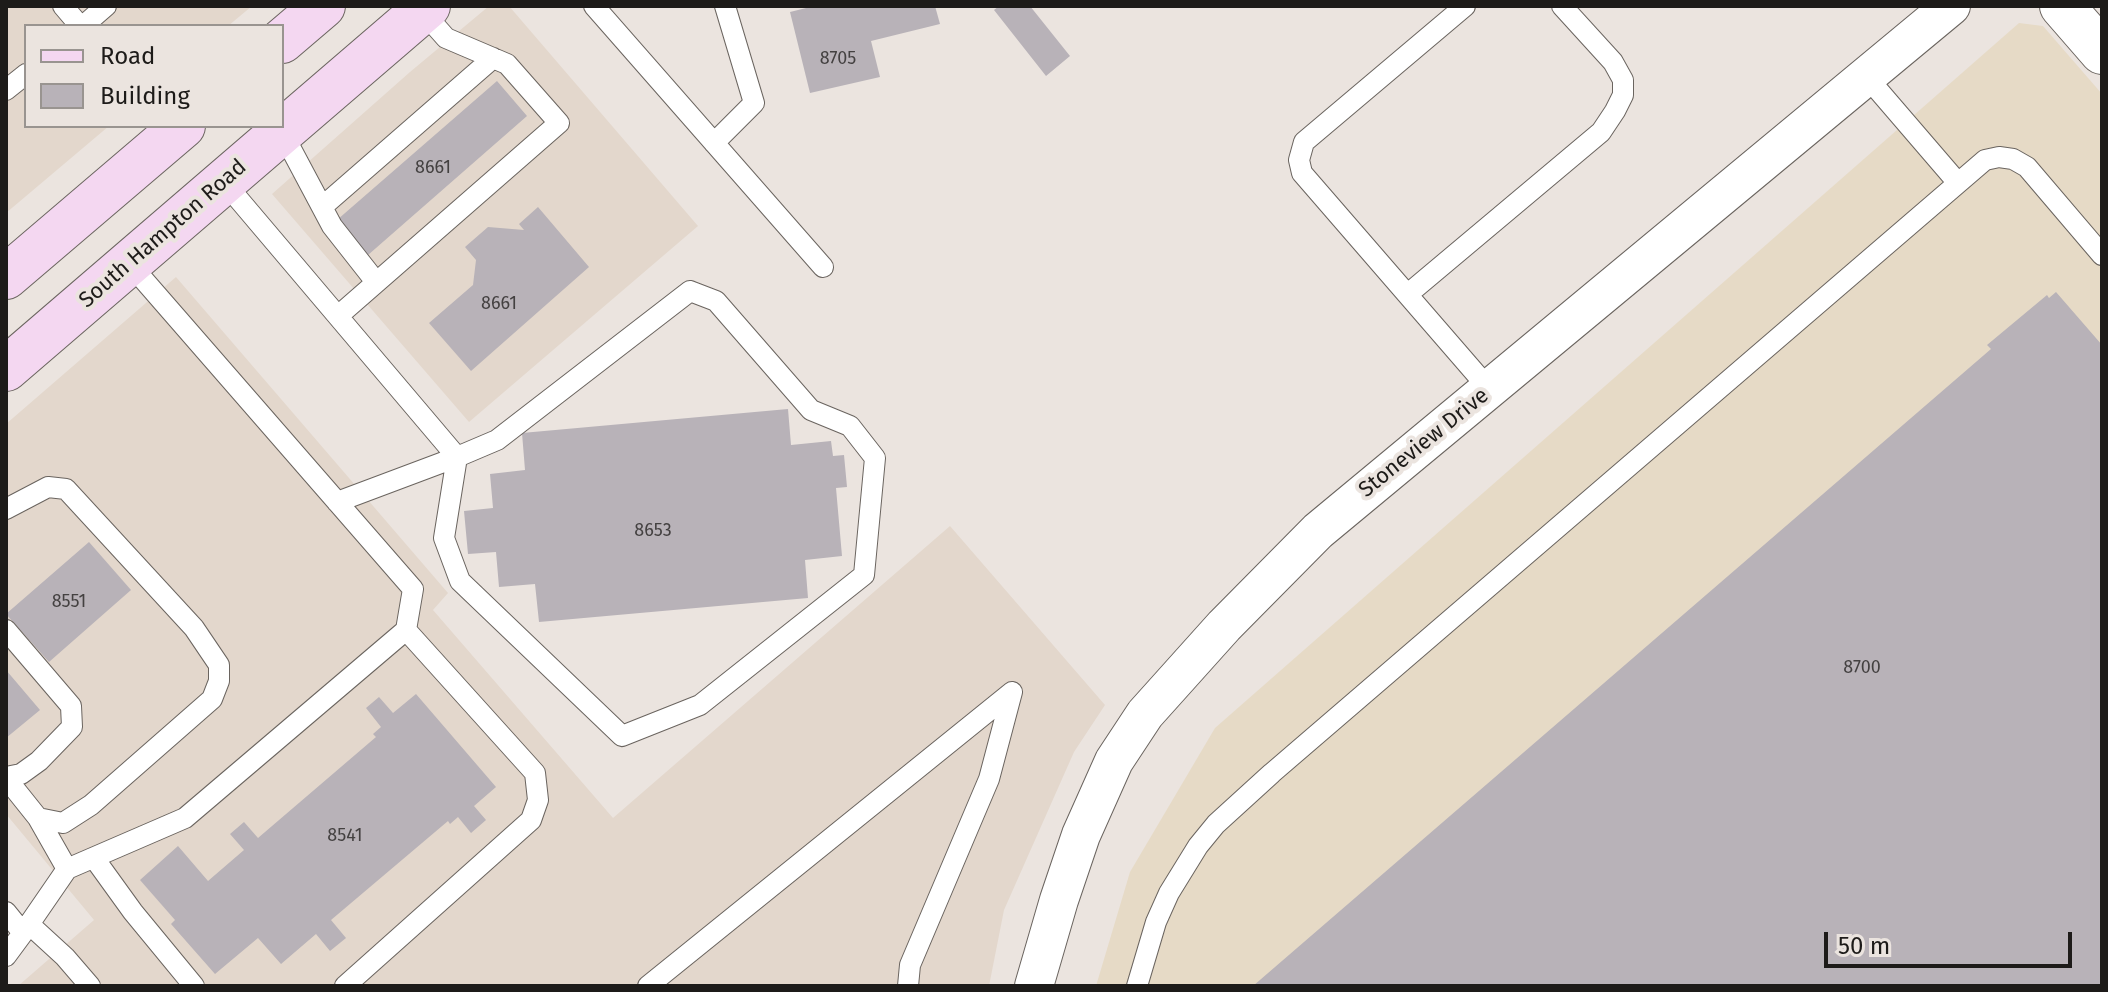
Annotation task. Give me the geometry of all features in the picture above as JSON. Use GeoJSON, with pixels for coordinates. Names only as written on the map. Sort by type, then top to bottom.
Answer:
{"type":"FeatureCollection","features":[{"type":"Feature","properties":{"kind":"main road"},"geometry":{"type":"LineString","coordinates":[[284,39],[323,6]]}},
{"type":"Feature","properties":{"kind":"main road","name":"South Hampton Road"},"geometry":{"type":"LineString","coordinates":[[6,369],[425,9]]}},
{"type":"Feature","properties":{"kind":"main road"},"geometry":{"type":"LineString","coordinates":[[6,277],[178,128],[224,182]]}},
{"type":"Feature","properties":{"kind":"street","name":"Stoneview Drive"},"geometry":{"type":"LineString","coordinates":[[1034,986],[1081,835],[1114,761],[1145,714],[1224,626],[1318,531],[1951,6]]}},
{"type":"Feature","properties":{"kind":"street"},"geometry":{"type":"LineString","coordinates":[[2062,6],[2102,52]]}},
{"type":"Feature","properties":{"kind":"lane"},"geometry":{"type":"LineString","coordinates":[[63,6],[80,24]]}},
{"type":"Feature","properties":{"kind":"lane"},"geometry":{"type":"LineString","coordinates":[[84,24],[106,6]]}},
{"type":"Feature","properties":{"kind":"lane"},"geometry":{"type":"LineString","coordinates":[[594,6],[823,267]]}},
{"type":"Feature","properties":{"kind":"lane"},"geometry":{"type":"LineString","coordinates":[[714,143],[754,103],[725,6]]}},
{"type":"Feature","properties":{"kind":"lane"},"geometry":{"type":"LineString","coordinates":[[1465,6],[1304,142],[1299,160],[1302,173],[1490,390]]}},
{"type":"Feature","properties":{"kind":"lane"},"geometry":{"type":"LineString","coordinates":[[1408,294],[1601,132],[1615,111],[1623,95],[1623,80],[1613,62],[1562,6]]}},
{"type":"Feature","properties":{"kind":"lane"},"geometry":{"type":"LineString","coordinates":[[338,316],[559,123],[507,64],[446,38],[425,9]]}},
{"type":"Feature","properties":{"kind":"lane"},"geometry":{"type":"LineString","coordinates":[[322,207],[493,58]]}},
{"type":"Feature","properties":{"kind":"lane"},"geometry":{"type":"LineString","coordinates":[[6,90],[24,76]]}},
{"type":"Feature","properties":{"kind":"lane"},"geometry":{"type":"LineString","coordinates":[[1866,76],[1958,183]]}},
{"type":"Feature","properties":{"kind":"lane"},"geometry":{"type":"LineString","coordinates":[[282,132],[332,226],[376,282]]}},
{"type":"Feature","properties":{"kind":"lane"},"geometry":{"type":"LineString","coordinates":[[1137,986],[1156,922],[1169,893],[1198,846],[1216,824],[1985,160],[1999,157],[2013,159],[2027,167],[2102,255]]}},
{"type":"Feature","properties":{"kind":"lane"},"geometry":{"type":"LineString","coordinates":[[224,182],[457,457],[444,538],[460,581],[622,736],[700,705],[864,575],[875,458],[850,426],[811,410],[716,301],[690,291],[497,440],[457,457],[337,502]]}},
{"type":"Feature","properties":{"kind":"lane"},"geometry":{"type":"LineString","coordinates":[[6,956],[67,869],[185,818],[406,630],[413,589],[129,263]]}},
{"type":"Feature","properties":{"kind":"lane"},"geometry":{"type":"LineString","coordinates":[[6,509],[48,487],[66,489],[194,628],[219,665],[219,681],[212,699],[91,805],[63,823],[38,818]]}},
{"type":"Feature","properties":{"kind":"lane"},"geometry":{"type":"LineString","coordinates":[[6,630],[71,706],[72,727],[39,761],[21,774],[6,778],[38,818],[67,869]]}},
{"type":"Feature","properties":{"kind":"lane"},"geometry":{"type":"LineString","coordinates":[[345,986],[531,820],[538,800],[535,773],[406,630]]}},
{"type":"Feature","properties":{"kind":"lane"},"geometry":{"type":"LineString","coordinates":[[648,986],[1012,692],[989,779],[910,965],[908,986]]}},
{"type":"Feature","properties":{"kind":"lane"},"geometry":{"type":"LineString","coordinates":[[94,858],[133,912],[194,986]]}},
{"type":"Feature","properties":{"kind":"lane"},"geometry":{"type":"LineString","coordinates":[[6,912],[65,957],[90,986]]}},
{"type":"Feature","properties":{"kind":"shaded area"},"geometry":{"type":"Polygon","coordinates":[[[6,6],[252,6],[230,24],[24,24],[24,128],[107,128],[6,213],[6,6]]]}},
{"type":"Feature","properties":{"kind":"shaded area"},"geometry":{"type":"Polygon","coordinates":[[[489,6],[509,6],[698,226],[469,422],[272,194],[489,6]]]}},
{"type":"Feature","properties":{"kind":"shaded area"},"geometry":{"type":"Polygon","coordinates":[[[2019,23],[2043,26],[2102,94],[2102,986],[1096,986],[1130,872],[1215,728],[2019,23]]]}},
{"type":"Feature","properties":{"kind":"shaded area"},"geometry":{"type":"Polygon","coordinates":[[[176,277],[448,593],[433,610],[613,818],[950,526],[1105,705],[1074,752],[1004,910],[989,986],[18,986],[94,920],[6,814],[6,424],[176,277]]]}},
{"type":"Feature","properties":{"kind":"building"},"geometry":{"type":"Polygon","coordinates":[[[814,6],[935,6],[940,24],[871,41],[880,77],[810,93],[790,12],[814,6]]]}},
{"type":"Feature","properties":{"kind":"building"},"geometry":{"type":"Polygon","coordinates":[[[999,6],[1030,6],[1070,56],[1046,76],[994,10],[999,6]]]}},
{"type":"Feature","properties":{"kind":"building"},"geometry":{"type":"Polygon","coordinates":[[[497,81],[527,116],[368,255],[337,220],[497,81]]]}},
{"type":"Feature","properties":{"kind":"building"},"geometry":{"type":"Polygon","coordinates":[[[538,207],[589,267],[471,371],[429,323],[473,285],[476,260],[465,247],[488,227],[524,230],[519,224],[538,207]]]}},
{"type":"Feature","properties":{"kind":"building"},"geometry":{"type":"Polygon","coordinates":[[[2056,292],[2102,345],[2102,986],[1253,986],[1991,349],[1987,345],[2047,295],[2049,298],[2056,292]]]}},
{"type":"Feature","properties":{"kind":"building"},"geometry":{"type":"Polygon","coordinates":[[[788,409],[791,445],[831,441],[833,456],[844,455],[847,487],[836,488],[842,556],[805,560],[808,598],[539,622],[535,584],[499,587],[496,552],[468,554],[464,511],[493,508],[490,474],[525,470],[522,433],[788,409]]]}},
{"type":"Feature","properties":{"kind":"building"},"geometry":{"type":"Polygon","coordinates":[[[89,542],[131,590],[49,662],[6,614],[89,542]]]}},
{"type":"Feature","properties":{"kind":"building"},"geometry":{"type":"Polygon","coordinates":[[[6,670],[40,710],[6,738],[6,670]]]}},
{"type":"Feature","properties":{"kind":"building"},"geometry":{"type":"Polygon","coordinates":[[[416,694],[496,787],[474,806],[486,820],[471,833],[458,817],[450,824],[448,821],[331,920],[346,938],[330,951],[316,934],[281,964],[258,938],[215,974],[171,924],[175,920],[140,880],[178,846],[208,881],[244,850],[230,834],[244,822],[258,838],[376,737],[373,734],[381,727],[366,708],[379,697],[393,713],[416,694]]]}}]}
